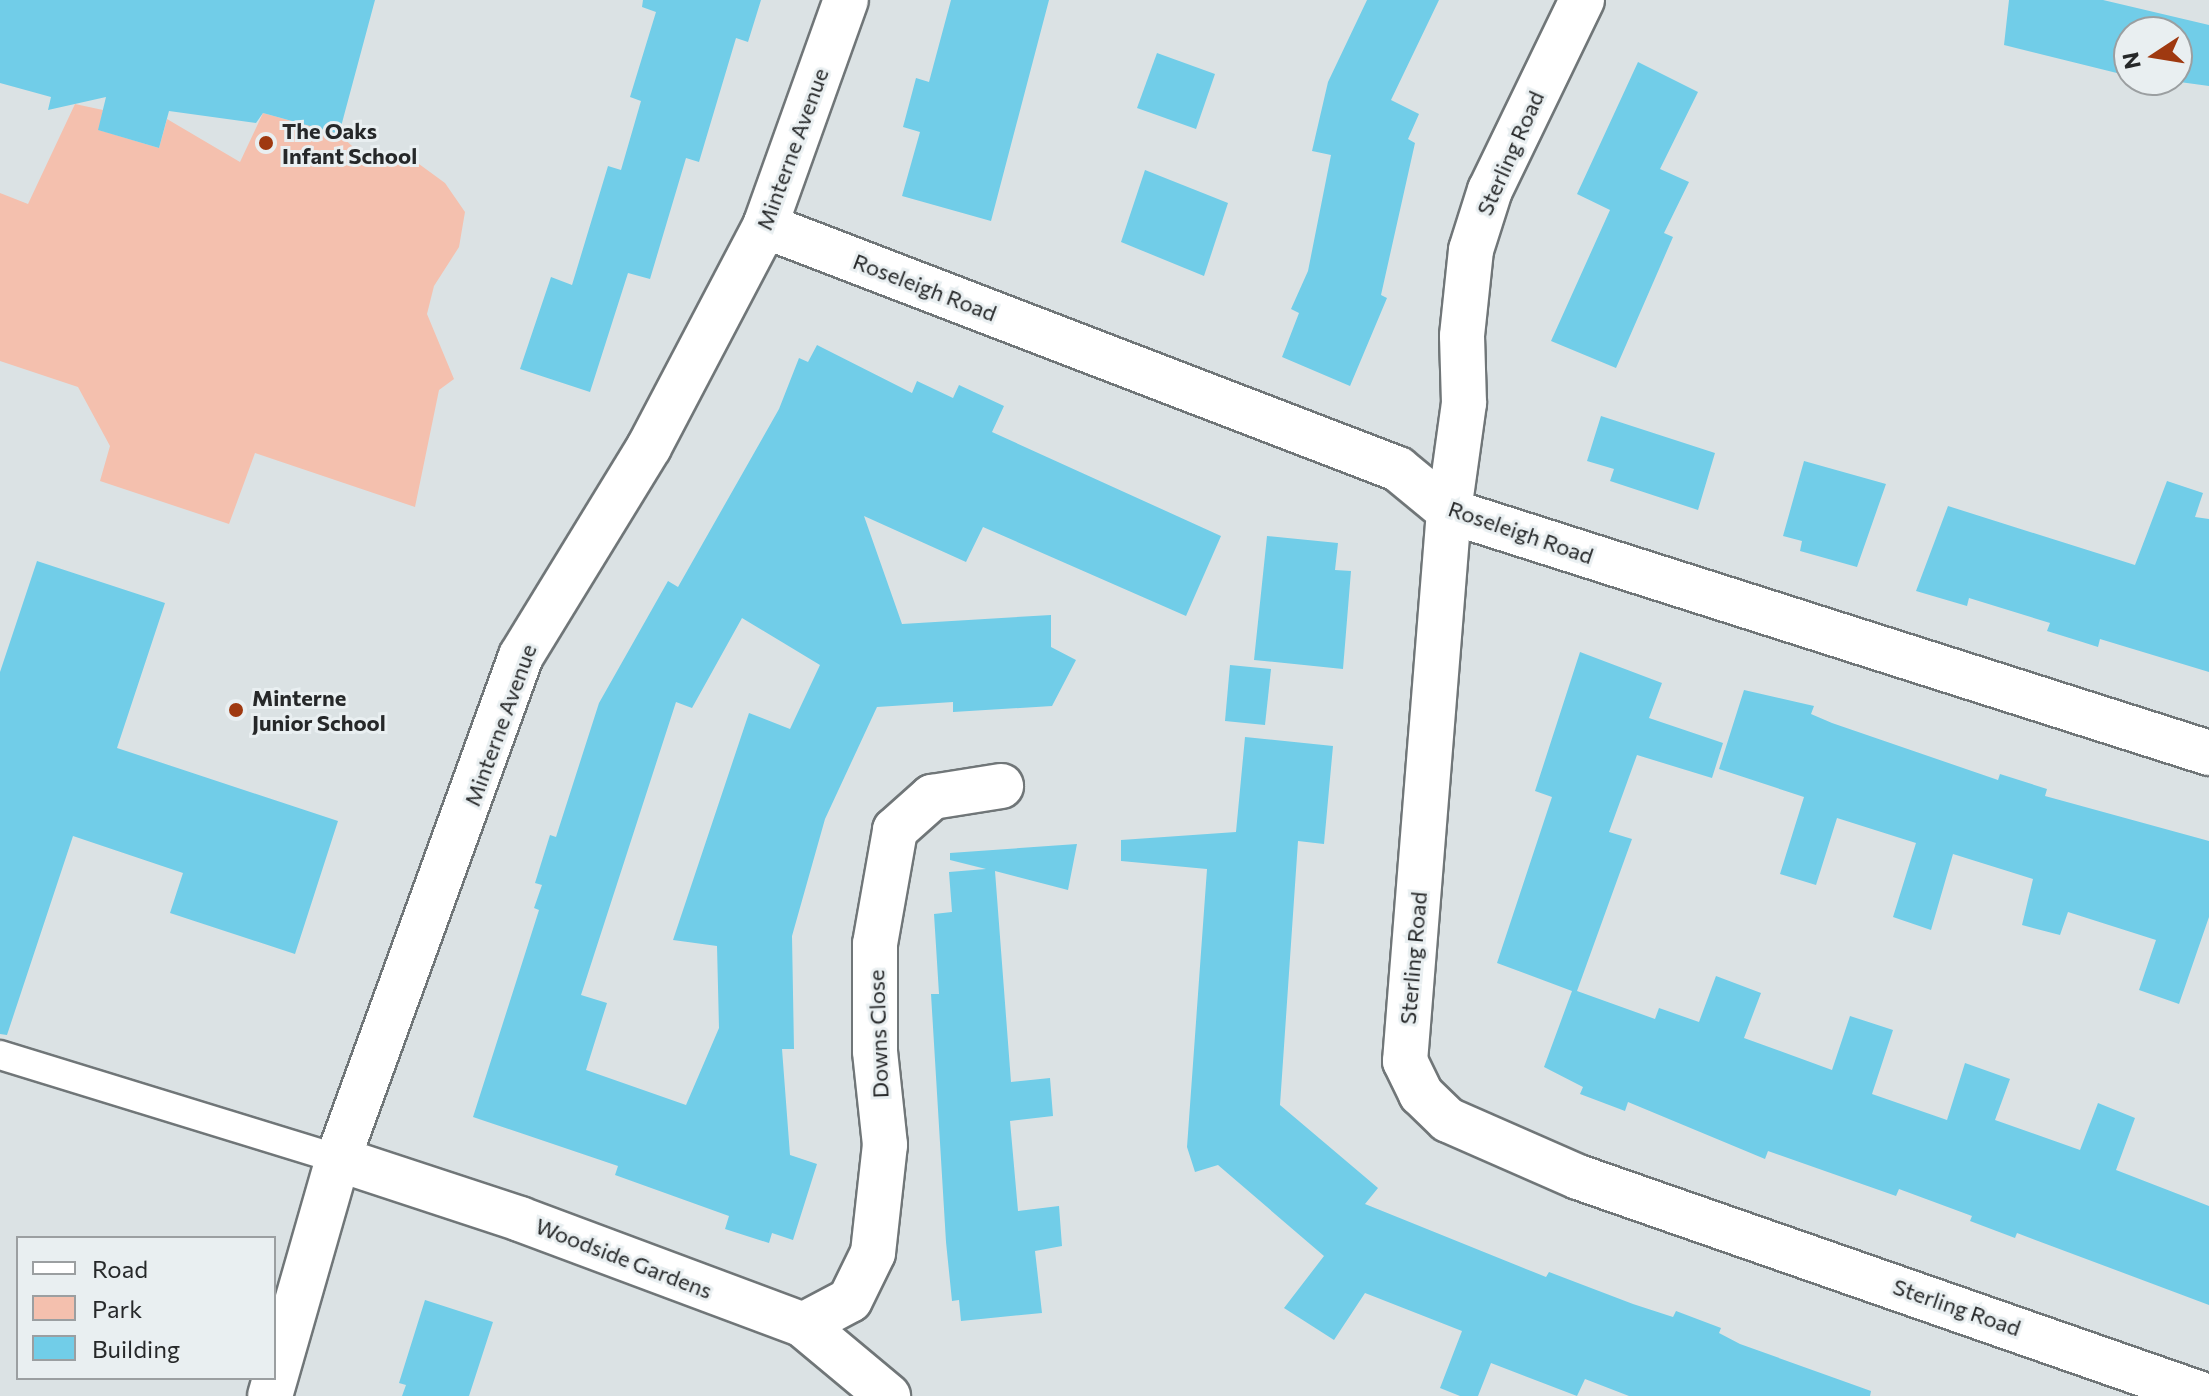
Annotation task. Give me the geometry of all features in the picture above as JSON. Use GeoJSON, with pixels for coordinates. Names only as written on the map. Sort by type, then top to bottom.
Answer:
{"type":"FeatureCollection","features":[{"type":"Feature","properties":{"kind":"street","name":"Minterne Avenue"},"geometry":{"type":"LineString","coordinates":[[276,1375],[338,1159],[521,656],[649,447],[765,226],[846,0]]}},
{"type":"Feature","properties":{"kind":"street","name":"Sterling Road"},"geometry":{"type":"LineString","coordinates":[[1582,0],[1490,190],[1471,250],[1462,336],[1464,403],[1449,511],[1405,1061],[1421,1094],[1448,1120],[1578,1177],[2206,1396]]}},
{"type":"Feature","properties":{"kind":"street","name":"Roseleigh Road"},"geometry":{"type":"LineString","coordinates":[[765,226],[1398,469],[1449,511],[2209,753]]}},
{"type":"Feature","properties":{"kind":"street","name":"Downs Close"},"geometry":{"type":"LineString","coordinates":[[803,1325],[850,1300],[873,1253],[885,1145],[875,1051],[875,944],[895,830],[932,797],[1001,786]]}},
{"type":"Feature","properties":{"kind":"street","name":"Woodside Gardens"},"geometry":{"type":"LineString","coordinates":[[338,1159],[520,1219],[803,1325],[888,1396]]}},
{"type":"Feature","properties":{"kind":"lane"},"geometry":{"type":"LineString","coordinates":[[0,1055],[338,1159]]}},
{"type":"Feature","properties":{"kind":"green space"},"geometry":{"type":"Polygon","coordinates":[[[75,104],[103,110],[99,130],[159,148],[167,119],[240,162],[263,113],[339,134],[364,157],[419,164],[445,183],[465,212],[459,247],[434,286],[427,314],[454,379],[439,390],[415,507],[255,453],[229,524],[100,481],[110,446],[78,387],[0,361],[0,193],[28,204],[75,104]]]}},
{"type":"Feature","properties":{"kind":"building"},"geometry":{"type":"Polygon","coordinates":[[[0,0],[375,0],[339,134],[263,113],[256,123],[169,111],[159,148],[98,130],[106,97],[48,110],[51,97],[0,83],[0,0]]]}},
{"type":"Feature","properties":{"kind":"building"},"geometry":{"type":"Polygon","coordinates":[[[643,0],[761,0],[748,42],[736,38],[699,162],[686,158],[650,279],[628,273],[590,392],[520,369],[551,277],[572,285],[608,166],[621,170],[641,101],[630,97],[656,12],[642,7],[643,0]]]}},
{"type":"Feature","properties":{"kind":"building"},"geometry":{"type":"Polygon","coordinates":[[[951,0],[1049,0],[991,221],[902,196],[920,132],[903,127],[916,78],[929,82],[951,0]]]}},
{"type":"Feature","properties":{"kind":"building"},"geometry":{"type":"Polygon","coordinates":[[[1367,0],[1439,0],[1391,100],[1419,114],[1408,139],[1415,143],[1381,295],[1387,298],[1350,386],[1282,357],[1299,313],[1291,309],[1308,271],[1331,155],[1312,151],[1328,82],[1367,0]]]}},
{"type":"Feature","properties":{"kind":"building"},"geometry":{"type":"Polygon","coordinates":[[[2009,0],[2103,0],[2171,16],[2113,16],[2113,72],[2004,45],[2009,0]]]}},
{"type":"Feature","properties":{"kind":"building"},"geometry":{"type":"Polygon","coordinates":[[[2193,21],[2209,25],[2209,86],[2193,84],[2193,21]]]}},
{"type":"Feature","properties":{"kind":"building"},"geometry":{"type":"Polygon","coordinates":[[[1157,53],[1215,74],[1196,129],[1137,108],[1157,53]]]}},
{"type":"Feature","properties":{"kind":"building"},"geometry":{"type":"Polygon","coordinates":[[[1638,62],[1698,92],[1660,169],[1689,182],[1664,233],[1673,237],[1616,368],[1551,341],[1610,210],[1577,194],[1638,62]]]}},
{"type":"Feature","properties":{"kind":"building"},"geometry":{"type":"Polygon","coordinates":[[[1145,170],[1228,203],[1204,276],[1121,242],[1145,170]]]}},
{"type":"Feature","properties":{"kind":"building"},"geometry":{"type":"Polygon","coordinates":[[[817,345],[912,393],[917,381],[953,398],[959,385],[1004,406],[992,432],[1221,536],[1186,616],[983,527],[966,562],[864,516],[902,624],[1051,615],[1051,647],[1076,660],[1052,706],[953,712],[953,702],[877,707],[825,819],[792,936],[794,1049],[782,1049],[790,1155],[817,1164],[793,1240],[772,1233],[769,1243],[725,1229],[729,1216],[615,1175],[618,1166],[473,1117],[539,910],[534,908],[542,885],[535,883],[550,835],[556,837],[599,703],[668,581],[678,587],[779,409],[799,358],[808,362],[817,345]],[[742,618],[692,708],[676,702],[581,995],[607,1003],[586,1070],[686,1105],[719,1028],[717,946],[673,940],[749,713],[790,729],[820,665],[742,618]]]}},
{"type":"Feature","properties":{"kind":"building"},"geometry":{"type":"Polygon","coordinates":[[[1601,416],[1715,453],[1698,510],[1610,481],[1614,469],[1587,461],[1601,416]]]}},
{"type":"Feature","properties":{"kind":"building"},"geometry":{"type":"Polygon","coordinates":[[[1804,461],[1886,484],[1857,567],[1800,551],[1802,541],[1783,536],[1804,461]]]}},
{"type":"Feature","properties":{"kind":"building"},"geometry":{"type":"Polygon","coordinates":[[[2167,481],[2203,493],[2195,517],[2209,519],[2209,672],[2100,639],[2098,647],[2047,631],[2050,623],[1969,598],[1967,606],[1916,591],[1948,506],[2135,565],[2167,481]]]}},
{"type":"Feature","properties":{"kind":"building"},"geometry":{"type":"Polygon","coordinates":[[[1267,536],[1338,543],[1335,570],[1351,571],[1343,669],[1254,660],[1267,536]]]}},
{"type":"Feature","properties":{"kind":"building"},"geometry":{"type":"Polygon","coordinates":[[[37,561],[165,603],[117,748],[338,821],[295,954],[170,913],[183,873],[73,836],[7,1035],[0,1034],[0,672],[37,561]]]}},
{"type":"Feature","properties":{"kind":"building"},"geometry":{"type":"Polygon","coordinates":[[[1580,652],[1662,683],[1649,718],[1723,743],[1712,778],[1637,755],[1609,832],[1632,839],[1577,991],[1655,1019],[1659,1008],[1699,1022],[1716,976],[1761,993],[1744,1038],[1832,1070],[1850,1016],[1893,1030],[1872,1094],[1947,1120],[1965,1063],[2010,1079],[1995,1120],[2080,1150],[2098,1103],[2135,1118],[2116,1170],[2209,1206],[2209,1305],[2017,1233],[2015,1238],[1970,1221],[1972,1216],[1899,1189],[1896,1196],[1768,1151],[1765,1159],[1628,1102],[1625,1111],[1580,1094],[1583,1087],[1544,1067],[1572,991],[1497,963],[1552,797],[1535,791],[1580,652]]]}},
{"type":"Feature","properties":{"kind":"building"},"geometry":{"type":"Polygon","coordinates":[[[1230,665],[1271,669],[1265,725],[1225,721],[1230,665]]]}},
{"type":"Feature","properties":{"kind":"building"},"geometry":{"type":"Polygon","coordinates":[[[1744,690],[1814,706],[1811,714],[1832,723],[1998,780],[2000,774],[2047,789],[2045,796],[2209,841],[2209,917],[2179,1004],[2139,990],[2156,940],[2068,912],[2060,935],[2022,925],[2033,879],[1953,854],[1931,930],[1893,917],[1916,843],[1837,818],[1816,885],[1780,874],[1804,797],[1719,769],[1744,690]]]}},
{"type":"Feature","properties":{"kind":"building"},"geometry":{"type":"Polygon","coordinates":[[[1245,737],[1333,746],[1324,844],[1298,841],[1280,1105],[1378,1188],[1365,1204],[1546,1277],[1549,1272],[1633,1304],[1673,1317],[1676,1311],[1721,1328],[1719,1333],[1740,1344],[1871,1391],[1870,1396],[1629,1396],[1585,1379],[1577,1396],[1491,1363],[1478,1396],[1460,1396],[1440,1388],[1462,1331],[1365,1293],[1334,1340],[1284,1308],[1324,1256],[1218,1165],[1195,1172],[1187,1147],[1207,869],[1121,861],[1121,840],[1236,832],[1245,737]]]}},
{"type":"Feature","properties":{"kind":"building"},"geometry":{"type":"Polygon","coordinates":[[[1077,844],[1068,890],[995,871],[1011,1082],[1050,1078],[1053,1116],[1010,1121],[1018,1211],[1059,1206],[1062,1246],[1035,1251],[1042,1313],[961,1321],[959,1300],[952,1301],[946,1242],[931,994],[939,994],[934,914],[952,912],[949,872],[986,869],[950,860],[950,853],[1077,844]]]}},
{"type":"Feature","properties":{"kind":"building"},"geometry":{"type":"Polygon","coordinates":[[[425,1300],[493,1322],[469,1396],[402,1396],[406,1385],[399,1383],[425,1300]]]}},
{"type":"Feature","properties":{"kind":"place","name":"The Oaks Infant School"},"geometry":{"type":"Point","coordinates":[266,143]}},
{"type":"Feature","properties":{"kind":"place","name":"Minterne Junior School"},"geometry":{"type":"Point","coordinates":[236,710]}}]}
